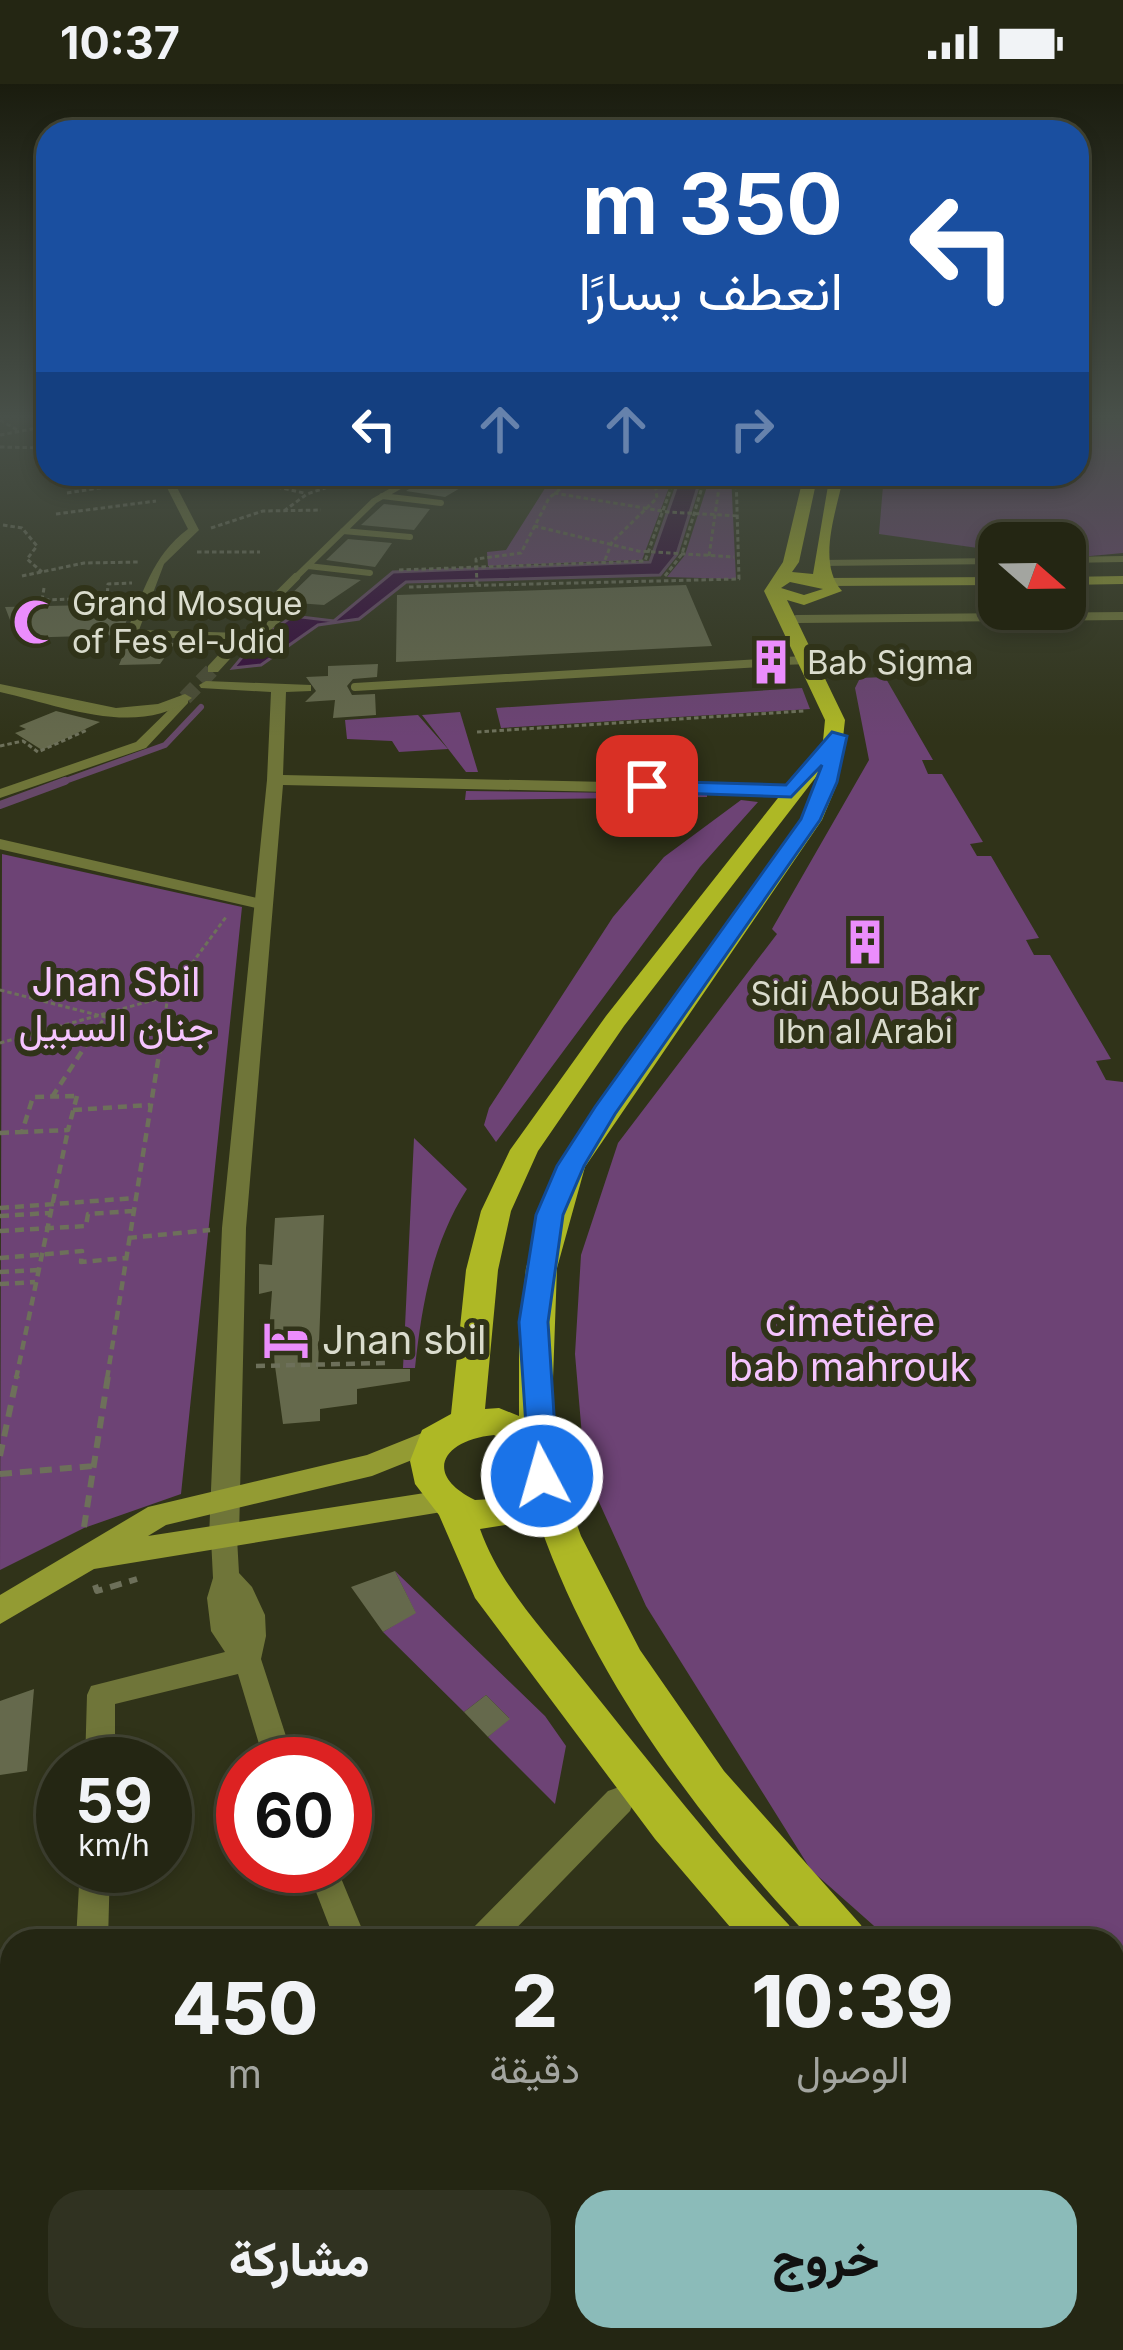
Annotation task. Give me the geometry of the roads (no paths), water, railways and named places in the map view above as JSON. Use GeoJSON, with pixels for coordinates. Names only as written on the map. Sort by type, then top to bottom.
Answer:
{"type":"FeatureCollection","features":[{"type":"Feature","properties":{"kind":"main road"},"geometry":{"type":"LineString","coordinates":[[778,586],[791,562],[799,525]]}},
{"type":"Feature","properties":{"kind":"main road"},"geometry":{"type":"LineString","coordinates":[[796,622],[823,584],[831,525]]}},
{"type":"Feature","properties":{"kind":"main road"},"geometry":{"type":"LineString","coordinates":[[1086,580],[1123,580]]}},
{"type":"Feature","properties":{"kind":"main road"},"geometry":{"type":"LineString","coordinates":[[778,586],[978,581]]}},
{"type":"Feature","properties":{"kind":"main road"},"geometry":{"type":"LineString","coordinates":[[823,584],[978,592]]}},
{"type":"Feature","properties":{"kind":"main road"},"geometry":{"type":"LineString","coordinates":[[778,586],[796,622],[794,661],[838,736],[828,782],[811,820],[571,1166],[549,1215],[533,1322],[539,1460],[574,1575],[651,1702],[795,1892],[833,1929]]}},
{"type":"Feature","properties":{"kind":"main road"},"geometry":{"type":"LineString","coordinates":[[1086,592],[1123,592]]}},
{"type":"Feature","properties":{"kind":"main road"},"geometry":{"type":"LineString","coordinates":[[763,1929],[637,1781],[502,1604],[474,1564],[450,1505],[430,1487],[425,1469],[454,1429],[496,1211],[524,1150],[791,791],[838,736]]}},
{"type":"Feature","properties":{"kind":"main road"},"geometry":{"type":"LineString","coordinates":[[0,1611],[158,1515],[372,1465],[454,1429],[499,1420],[539,1460]]}},
{"type":"Feature","properties":{"kind":"main road"},"geometry":{"type":"LineString","coordinates":[[85,1558],[450,1505],[481,1513],[508,1508],[529,1495],[539,1460]]}},
{"type":"Feature","properties":{"kind":"street"},"geometry":{"type":"LineString","coordinates":[[192,525],[194,530],[158,559],[150,595],[132,633],[243,637]]}},
{"type":"Feature","properties":{"kind":"street"},"geometry":{"type":"LineString","coordinates":[[243,637],[209,677],[306,688]]}},
{"type":"Feature","properties":{"kind":"street"},"geometry":{"type":"LineString","coordinates":[[0,688],[114,716],[184,699]]}},
{"type":"Feature","properties":{"kind":"street"},"geometry":{"type":"LineString","coordinates":[[272,1737],[247,1659],[225,1631],[220,1598],[226,1578],[222,1498],[249,903],[275,780],[280,688]]}},
{"type":"Feature","properties":{"kind":"street"},"geometry":{"type":"LineString","coordinates":[[0,794],[141,745],[184,699]]}},
{"type":"Feature","properties":{"kind":"street"},"geometry":{"type":"LineString","coordinates":[[275,780],[791,791]]}},
{"type":"Feature","properties":{"kind":"street"},"geometry":{"type":"LineString","coordinates":[[100,1737],[101,1695],[247,1659]]}},
{"type":"Feature","properties":{"kind":"street"},"geometry":{"type":"LineString","coordinates":[[494,1929],[619,1801]]}},
{"type":"Feature","properties":{"kind":"street"},"geometry":{"type":"LineString","coordinates":[[92,1929],[94,1893]]}},
{"type":"Feature","properties":{"kind":"street"},"geometry":{"type":"LineString","coordinates":[[332,1893],[346,1929]]}},
{"type":"Feature","properties":{"kind":"lane"},"geometry":{"type":"LineString","coordinates":[[243,637],[266,629],[280,616],[271,602],[351,525]]}},
{"type":"Feature","properties":{"kind":"lane"},"geometry":{"type":"LineString","coordinates":[[344,531],[410,537]]}},
{"type":"Feature","properties":{"kind":"lane"},"geometry":{"type":"LineString","coordinates":[[1086,560],[1123,559]]}},
{"type":"Feature","properties":{"kind":"lane"},"geometry":{"type":"LineString","coordinates":[[823,584],[978,564]]}},
{"type":"Feature","properties":{"kind":"lane"},"geometry":{"type":"LineString","coordinates":[[308,566],[370,572]]}},
{"type":"Feature","properties":{"kind":"lane"},"geometry":{"type":"LineString","coordinates":[[796,622],[1123,616]]}},
{"type":"Feature","properties":{"kind":"lane"},"geometry":{"type":"LineString","coordinates":[[356,687],[760,663]]}},
{"type":"Feature","properties":{"kind":"lane"},"geometry":{"type":"LineString","coordinates":[[0,844],[249,903]]}},
{"type":"Feature","properties":{"kind":"waterway"},"geometry":{"type":"LineString","coordinates":[[57,784],[165,745],[201,707]]}},
{"type":"Feature","properties":{"kind":"waterway"},"geometry":{"type":"LineString","coordinates":[[0,805],[65,781]]}},
{"type":"Feature","properties":{"kind":"tunnel"},"geometry":{"type":"LineString","coordinates":[[185,698],[213,669]]}},
{"type":"Feature","properties":{"kind":"place","name":"Grand Mosque of Fes el-Jdid"},"geometry":{"type":"Point","coordinates":[36,622]}},
{"type":"Feature","properties":{"kind":"place","name":"Bab Sigma"},"geometry":{"type":"Point","coordinates":[771,662]}},
{"type":"Feature","properties":{"kind":"place","name":"Sidi Abou Bakr Ibn al Arabi"},"geometry":{"type":"Point","coordinates":[865,942]}},
{"type":"Feature","properties":{"kind":"place","name":"Jnan sbil"},"geometry":{"type":"Point","coordinates":[286,1340]}},
{"type":"Feature","properties":{"kind":"park label","name":"Jnan Sbil جنان السبيل"},"geometry":{"type":"Point","coordinates":[116,1004]}},
{"type":"Feature","properties":{"kind":"park label","name":"cimetière bab mahrouk"},"geometry":{"type":"Point","coordinates":[850,1344]}}]}
